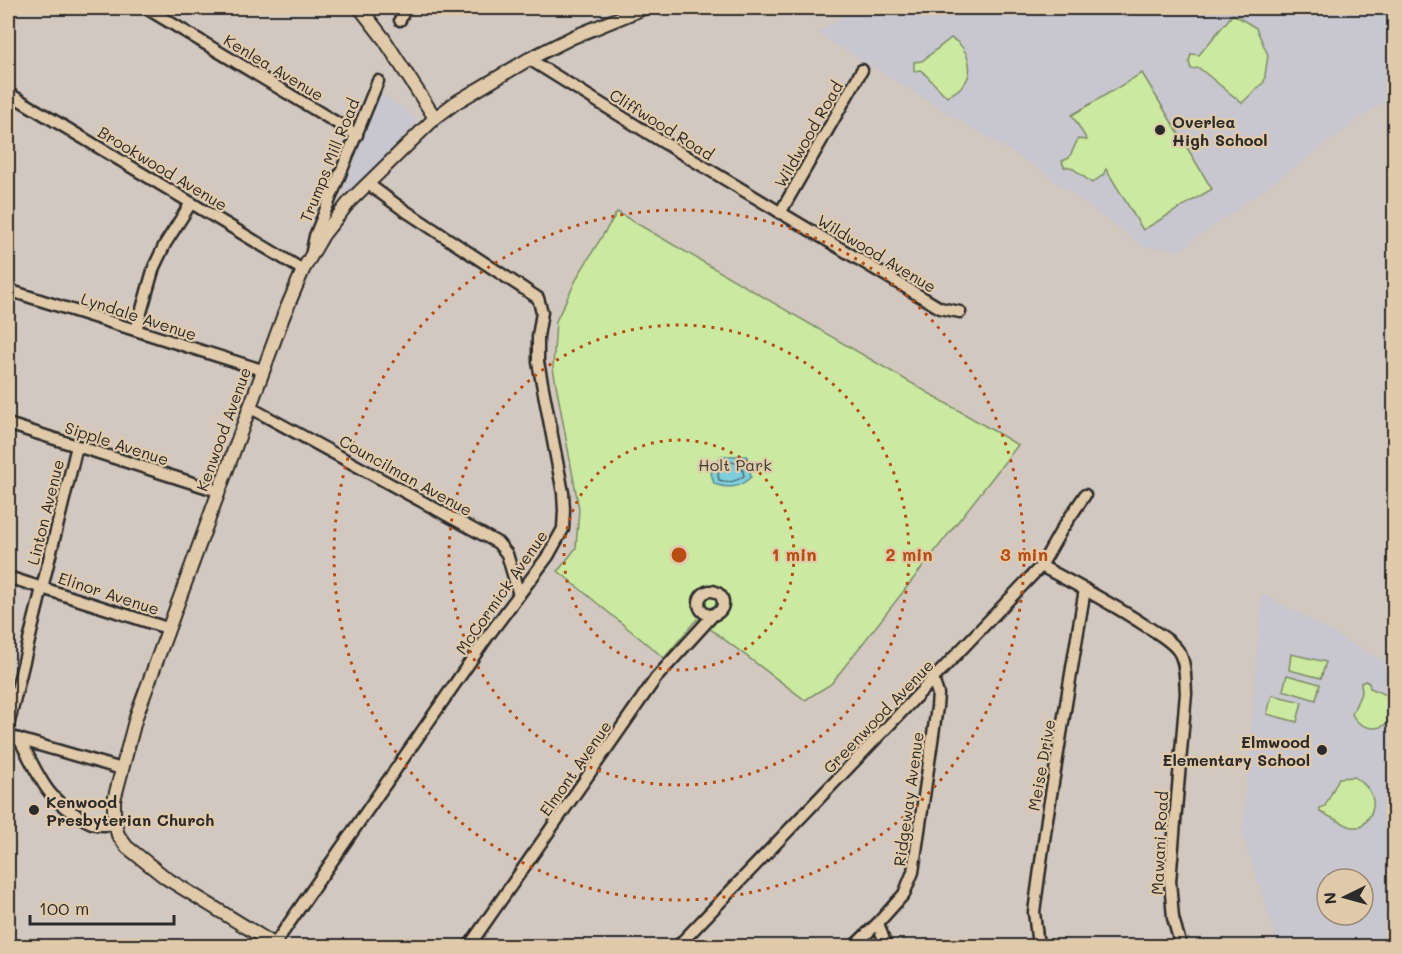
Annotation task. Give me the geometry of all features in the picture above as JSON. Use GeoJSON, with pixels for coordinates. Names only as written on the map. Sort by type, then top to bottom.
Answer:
{"type":"FeatureCollection","features":[{"type":"Feature","properties":{"kind":"main road"},"geometry":{"type":"LineString","coordinates":[[360,8],[384,39],[435,118]]}},
{"type":"Feature","properties":{"kind":"main road","name":"Kenwood Avenue"},"geometry":{"type":"LineString","coordinates":[[115,825],[114,800],[136,717],[262,370],[312,251],[333,221],[435,118],[477,89],[529,59],[644,8]]}},
{"type":"Feature","properties":{"kind":"main road"},"geometry":{"type":"LineString","coordinates":[[115,825],[122,841],[149,866],[275,946]]}},
{"type":"Feature","properties":{"kind":"street","name":"Kenlea Avenue"},"geometry":{"type":"LineString","coordinates":[[146,8],[357,135]]}},
{"type":"Feature","properties":{"kind":"street"},"geometry":{"type":"LineString","coordinates":[[400,20],[405,8]]}},
{"type":"Feature","properties":{"kind":"street"},"geometry":{"type":"LineString","coordinates":[[610,22],[633,8]]}},
{"type":"Feature","properties":{"kind":"street","name":"Cliffwood Road"},"geometry":{"type":"LineString","coordinates":[[529,59],[780,213]]}},
{"type":"Feature","properties":{"kind":"street","name":"Wildwood Road"},"geometry":{"type":"LineString","coordinates":[[780,213],[862,70]]}},
{"type":"Feature","properties":{"kind":"street","name":"Trumps Mill Road"},"geometry":{"type":"LineString","coordinates":[[312,251],[315,236],[378,81]]}},
{"type":"Feature","properties":{"kind":"street","name":"Brookwood Avenue"},"geometry":{"type":"LineString","coordinates":[[8,93],[303,270]]}},
{"type":"Feature","properties":{"kind":"street","name":"McCormick Avenue"},"geometry":{"type":"LineString","coordinates":[[275,946],[488,636],[548,556],[563,529],[564,521],[563,493],[538,362],[538,337],[542,312],[538,298],[368,184]]}},
{"type":"Feature","properties":{"kind":"street"},"geometry":{"type":"LineString","coordinates":[[136,330],[154,267],[165,244],[191,202]]}},
{"type":"Feature","properties":{"kind":"street","name":"Wildwood Avenue"},"geometry":{"type":"LineString","coordinates":[[780,213],[939,308],[960,312]]}},
{"type":"Feature","properties":{"kind":"street","name":"Lyndale Avenue"},"geometry":{"type":"LineString","coordinates":[[8,290],[262,370]]}},
{"type":"Feature","properties":{"kind":"street","name":"Councilman Avenue"},"geometry":{"type":"LineString","coordinates":[[249,407],[498,543],[507,554],[519,594]]}},
{"type":"Feature","properties":{"kind":"street","name":"Sipple Avenue"},"geometry":{"type":"LineString","coordinates":[[8,424],[218,491]]}},
{"type":"Feature","properties":{"kind":"street","name":"Linton Avenue"},"geometry":{"type":"LineString","coordinates":[[8,726],[77,446]]}},
{"type":"Feature","properties":{"kind":"street","name":"Greenwood Avenue"},"geometry":{"type":"LineString","coordinates":[[684,944],[1041,566],[1085,495]]}},
{"type":"Feature","properties":{"kind":"street","name":"Mawani Road"},"geometry":{"type":"LineString","coordinates":[[1041,566],[1085,589],[1157,633],[1173,645],[1182,658],[1186,693],[1170,880],[1173,918],[1180,946]]}},
{"type":"Feature","properties":{"kind":"street","name":"Elinor Avenue"},"geometry":{"type":"LineString","coordinates":[[8,576],[167,628]]}},
{"type":"Feature","properties":{"kind":"street","name":"Meise Drive"},"geometry":{"type":"LineString","coordinates":[[1038,946],[1034,912],[1085,589]]}},
{"type":"Feature","properties":{"kind":"street","name":"Elmont Avenue"},"geometry":{"type":"LineString","coordinates":[[469,946],[656,678],[715,614]]}},
{"type":"Feature","properties":{"kind":"street","name":"Ridgeway Avenue"},"geometry":{"type":"LineString","coordinates":[[854,946],[899,901],[911,880],[937,707],[938,694],[933,679]]}},
{"type":"Feature","properties":{"kind":"street"},"geometry":{"type":"LineString","coordinates":[[8,736],[122,769]]}},
{"type":"Feature","properties":{"kind":"street"},"geometry":{"type":"LineString","coordinates":[[20,739],[42,782],[55,801],[63,808],[97,826],[115,825]]}},
{"type":"Feature","properties":{"kind":"street"},"geometry":{"type":"LineString","coordinates":[[878,922],[886,946]]}},
{"type":"Feature","properties":{"kind":"shaded area","name":"Overlea High School"},"geometry":{"type":"Polygon","coordinates":[[[856,8],[1394,8],[1394,94],[1181,250],[1144,247],[1034,166],[817,33],[856,8]]]}},
{"type":"Feature","properties":{"kind":"shaded area"},"geometry":{"type":"Polygon","coordinates":[[[380,93],[417,120],[349,194],[343,190],[380,93]]]}},
{"type":"Feature","properties":{"kind":"shaded area","name":"Elmwood Elementary School"},"geometry":{"type":"Polygon","coordinates":[[[1262,593],[1394,667],[1394,946],[1278,946],[1242,833],[1262,593]]]}},
{"type":"Feature","properties":{"kind":"green space"},"geometry":{"type":"Polygon","coordinates":[[[1233,14],[1256,28],[1268,55],[1264,82],[1242,103],[1199,68],[1191,69],[1189,62],[1191,54],[1199,55],[1233,14]]]}},
{"type":"Feature","properties":{"kind":"green space"},"geometry":{"type":"Polygon","coordinates":[[[951,38],[966,54],[969,68],[965,82],[947,97],[921,70],[914,71],[914,62],[922,61],[951,38]]]}},
{"type":"Feature","properties":{"kind":"green space"},"geometry":{"type":"Polygon","coordinates":[[[1142,73],[1212,189],[1143,230],[1106,169],[1103,175],[1092,183],[1071,167],[1064,167],[1062,161],[1069,158],[1078,139],[1087,140],[1072,115],[1142,73]]]}},
{"type":"Feature","properties":{"kind":"green space","name":"Holt Park"},"geometry":{"type":"Polygon","coordinates":[[[617,212],[1018,445],[831,684],[805,700],[697,619],[664,658],[558,571],[576,548],[579,509],[553,368],[556,321],[579,274],[617,212]]]}},
{"type":"Feature","properties":{"kind":"green space"},"geometry":{"type":"Polygon","coordinates":[[[1291,654],[1326,662],[1321,678],[1289,670],[1291,654]]]}},
{"type":"Feature","properties":{"kind":"green space"},"geometry":{"type":"Polygon","coordinates":[[[1287,675],[1320,684],[1316,700],[1283,690],[1287,675]]]}},
{"type":"Feature","properties":{"kind":"green space"},"geometry":{"type":"Polygon","coordinates":[[[1365,681],[1369,683],[1370,688],[1394,698],[1392,716],[1389,721],[1379,727],[1363,725],[1352,714],[1362,691],[1361,683],[1365,681]]]}},
{"type":"Feature","properties":{"kind":"green space"},"geometry":{"type":"Polygon","coordinates":[[[1272,695],[1302,702],[1297,722],[1267,714],[1272,695]]]}},
{"type":"Feature","properties":{"kind":"green space"},"geometry":{"type":"Polygon","coordinates":[[[1354,777],[1367,788],[1373,800],[1371,813],[1361,827],[1351,827],[1320,812],[1320,808],[1325,806],[1339,778],[1354,777]]]}},
{"type":"Feature","properties":{"kind":"water"},"geometry":{"type":"Polygon","coordinates":[[[721,456],[747,456],[751,477],[734,486],[725,487],[714,484],[711,473],[721,456]]]}},
{"type":"Feature","properties":{"kind":"place","name":"Overlea High School"},"geometry":{"type":"Point","coordinates":[1160,130]}},
{"type":"Feature","properties":{"kind":"place","name":"Elmwood Elementary School"},"geometry":{"type":"Point","coordinates":[1322,750]}},
{"type":"Feature","properties":{"kind":"place","name":"Kenwood Presbyterian Church"},"geometry":{"type":"Point","coordinates":[34,810]}}]}
